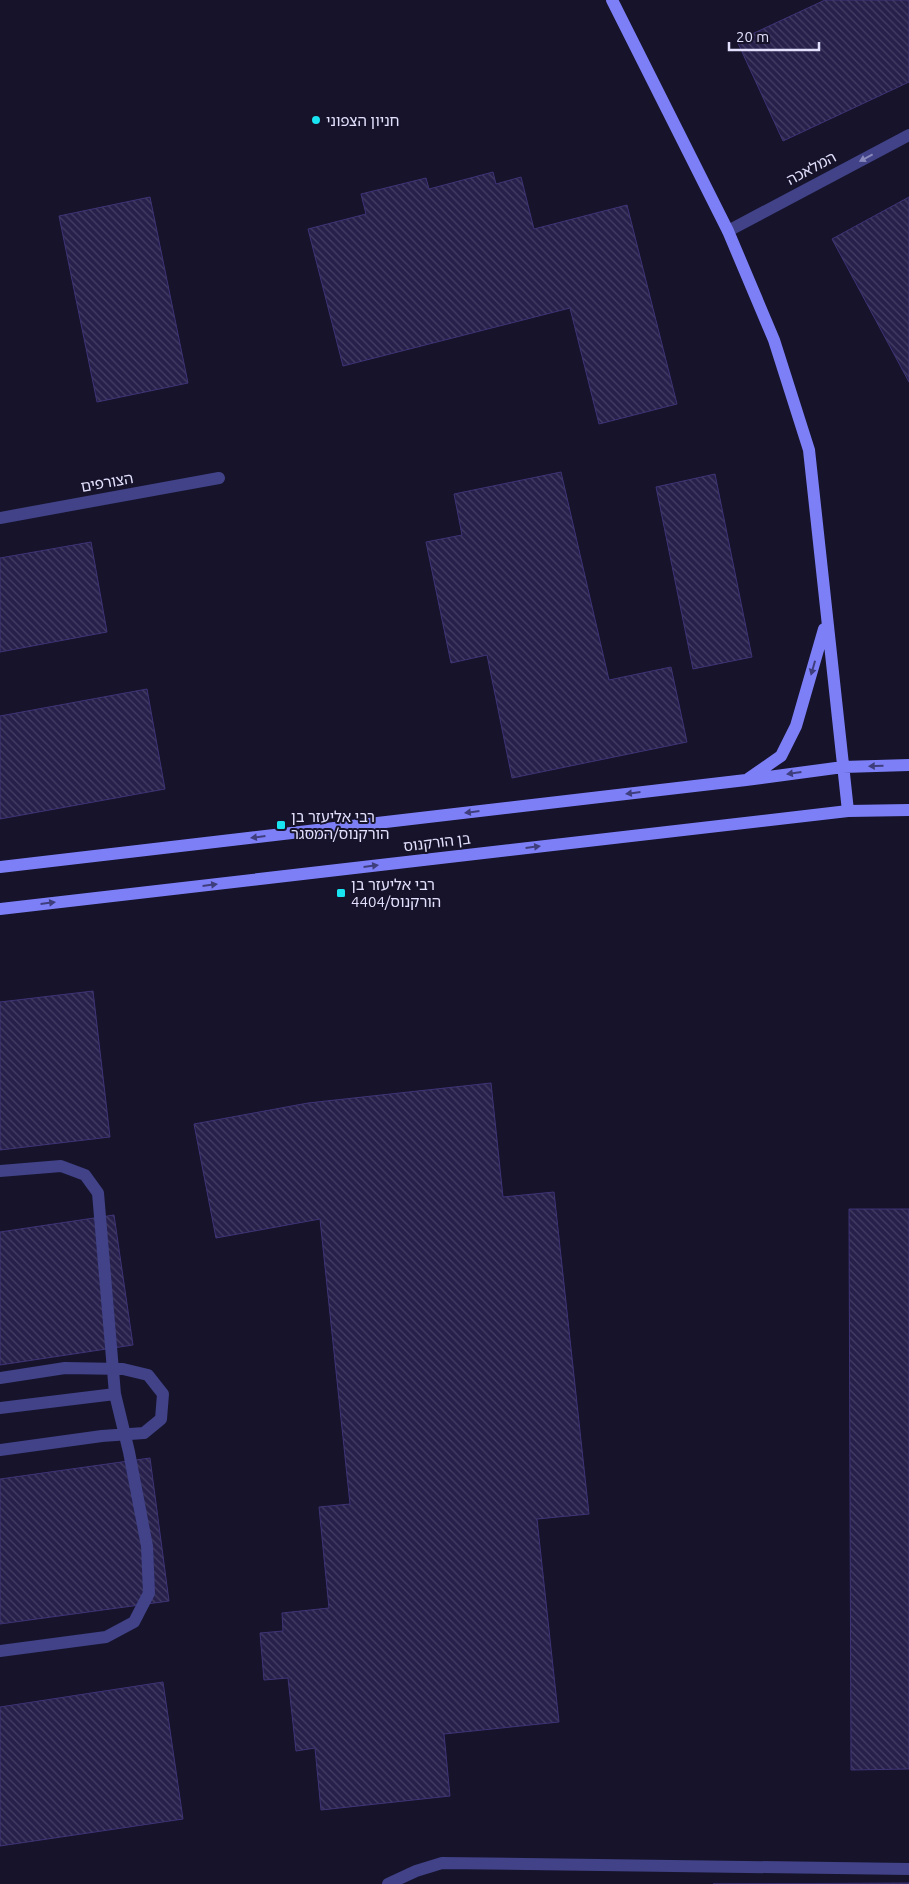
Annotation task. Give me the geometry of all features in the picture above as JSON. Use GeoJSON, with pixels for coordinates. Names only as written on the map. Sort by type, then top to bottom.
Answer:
{"type":"FeatureCollection","features":[{"type":"Feature","properties":{"kind":"street"},"geometry":{"type":"LineString","coordinates":[[612,0],[728,230],[774,340],[809,450],[826,622],[848,811]]}},
{"type":"Feature","properties":{"kind":"street","name":"המלאכה"},"geometry":{"type":"LineString","coordinates":[[728,230],[909,135]]}},
{"type":"Feature","properties":{"kind":"street","name":"הצורפים"},"geometry":{"type":"LineString","coordinates":[[0,518],[219,478]]}},
{"type":"Feature","properties":{"kind":"street"},"geometry":{"type":"LineString","coordinates":[[746,780],[781,756],[796,726],[826,622]]}},
{"type":"Feature","properties":{"kind":"street","name":"בן הורקנוס"},"geometry":{"type":"LineString","coordinates":[[0,867],[843,767],[909,765]]}},
{"type":"Feature","properties":{"kind":"street","name":"בן הורקנוס"},"geometry":{"type":"LineString","coordinates":[[0,909],[848,811],[909,810]]}},
{"type":"Feature","properties":{"kind":"street"},"geometry":{"type":"LineString","coordinates":[[0,1172],[61,1166],[85,1175],[98,1193],[115,1394],[129,1452],[145,1536],[149,1593],[134,1622],[106,1637],[0,1651]]}},
{"type":"Feature","properties":{"kind":"street"},"geometry":{"type":"LineString","coordinates":[[0,1378],[65,1368],[122,1370],[148,1375],[163,1394],[161,1419],[144,1432],[0,1450]]}},
{"type":"Feature","properties":{"kind":"street"},"geometry":{"type":"LineString","coordinates":[[0,1408],[115,1394]]}},
{"type":"Feature","properties":{"kind":"street"},"geometry":{"type":"LineString","coordinates":[[388,1884],[416,1871],[442,1863],[909,1869]]}},
{"type":"Feature","properties":{"kind":"building"},"geometry":{"type":"Polygon","coordinates":[[[825,0],[909,0],[909,82],[783,141],[737,41],[825,0]]]}},
{"type":"Feature","properties":{"kind":"building"},"geometry":{"type":"Polygon","coordinates":[[[493,172],[496,184],[521,177],[534,229],[627,205],[677,404],[599,424],[570,308],[343,366],[308,229],[366,214],[361,194],[426,178],[429,189],[493,172]]]}},
{"type":"Feature","properties":{"kind":"building"},"geometry":{"type":"Polygon","coordinates":[[[150,197],[188,383],[97,402],[59,216],[150,197]]]}},
{"type":"Feature","properties":{"kind":"building"},"geometry":{"type":"Polygon","coordinates":[[[909,197],[909,382],[832,239],[909,197]]]}},
{"type":"Feature","properties":{"kind":"building"},"geometry":{"type":"Polygon","coordinates":[[[561,472],[609,680],[671,667],[687,742],[512,778],[487,655],[451,663],[426,542],[462,535],[454,494],[561,472]]]}},
{"type":"Feature","properties":{"kind":"building"},"geometry":{"type":"Polygon","coordinates":[[[715,474],[752,657],[693,669],[656,487],[715,474]]]}},
{"type":"Feature","properties":{"kind":"building"},"geometry":{"type":"Polygon","coordinates":[[[91,542],[107,632],[0,652],[0,558],[91,542]]]}},
{"type":"Feature","properties":{"kind":"building"},"geometry":{"type":"Polygon","coordinates":[[[147,689],[165,789],[0,819],[0,716],[147,689]]]}},
{"type":"Feature","properties":{"kind":"building"},"geometry":{"type":"Polygon","coordinates":[[[93,991],[110,1137],[0,1150],[0,1002],[93,991]]]}},
{"type":"Feature","properties":{"kind":"building"},"geometry":{"type":"Polygon","coordinates":[[[491,1083],[503,1197],[554,1192],[589,1514],[537,1519],[559,1722],[444,1734],[450,1796],[321,1810],[315,1748],[296,1751],[288,1678],[264,1680],[260,1633],[283,1631],[282,1613],[329,1608],[319,1507],[350,1504],[320,1219],[216,1238],[194,1124],[308,1103],[491,1083]]]}},
{"type":"Feature","properties":{"kind":"building"},"geometry":{"type":"Polygon","coordinates":[[[849,1209],[909,1209],[909,1769],[851,1770],[849,1209]]]}},
{"type":"Feature","properties":{"kind":"building"},"geometry":{"type":"Polygon","coordinates":[[[114,1215],[133,1345],[0,1365],[0,1232],[114,1215]]]}},
{"type":"Feature","properties":{"kind":"building"},"geometry":{"type":"Polygon","coordinates":[[[150,1458],[169,1601],[0,1624],[0,1479],[150,1458]]]}},
{"type":"Feature","properties":{"kind":"building"},"geometry":{"type":"Polygon","coordinates":[[[163,1682],[183,1819],[0,1846],[0,1707],[163,1682]]]}},
{"type":"Feature","properties":{"kind":"building"},"geometry":{"type":"Polygon","coordinates":[[[909,1883],[909,1884],[713,1884],[909,1883]]]}},
{"type":"Feature","properties":{"kind":"place","name":"חניון הצפוני"},"geometry":{"type":"Point","coordinates":[316,120]}},
{"type":"Feature","properties":{"kind":"place","name":"רבי אליעזר בן הורקנוס/המסגר"},"geometry":{"type":"Point","coordinates":[281,825]}},
{"type":"Feature","properties":{"kind":"place","name":"רבי אליעזר בן הורקנוס/4404"},"geometry":{"type":"Point","coordinates":[341,893]}}]}
